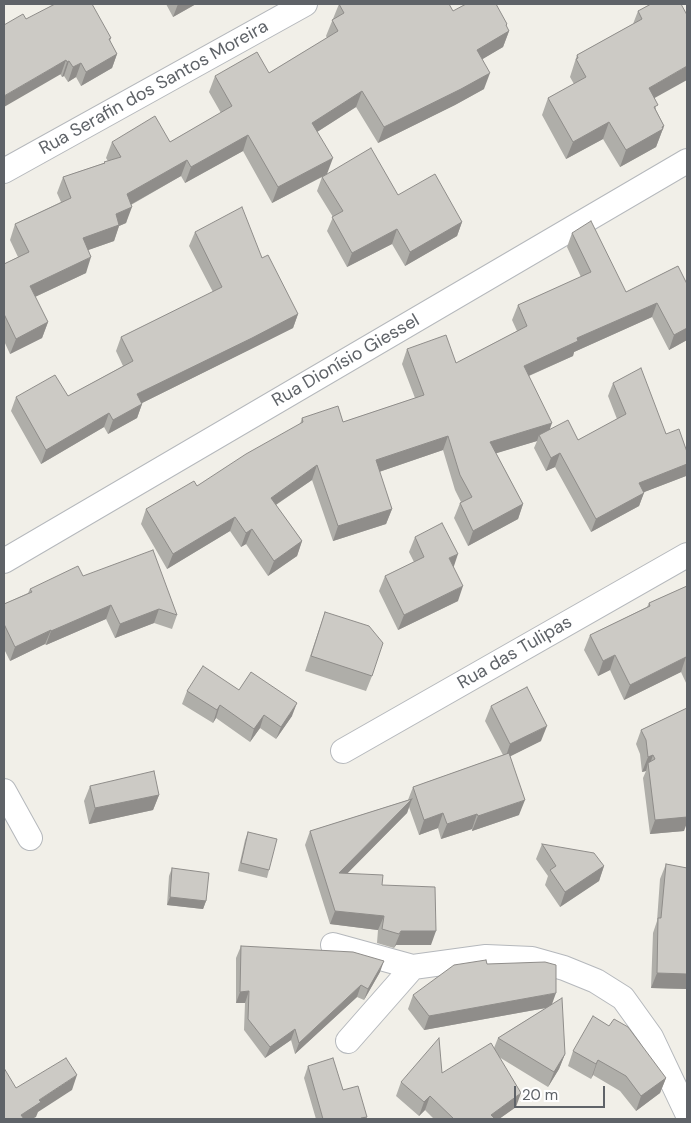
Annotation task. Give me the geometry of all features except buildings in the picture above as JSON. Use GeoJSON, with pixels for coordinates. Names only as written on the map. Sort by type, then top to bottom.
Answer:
{"type":"FeatureCollection","features":[{"type":"Feature","properties":{"kind":"street","name":"Rua Serafin dos Santos Moreira"},"geometry":{"type":"LineString","coordinates":[[4,171],[305,4]]}},
{"type":"Feature","properties":{"kind":"street","name":"Rua Dionísio Giessel"},"geometry":{"type":"LineString","coordinates":[[4,561],[687,161]]}},
{"type":"Feature","properties":{"kind":"street","name":"Rua das Tulipas"},"geometry":{"type":"LineString","coordinates":[[343,751],[687,555]]}},
{"type":"Feature","properties":{"kind":"street"},"geometry":{"type":"LineString","coordinates":[[4,791],[30,838]]}},
{"type":"Feature","properties":{"kind":"street"},"geometry":{"type":"LineString","coordinates":[[333,945],[413,967],[486,957],[532,959],[596,980],[623,998],[651,1036],[687,1113]]}},
{"type":"Feature","properties":{"kind":"street"},"geometry":{"type":"LineString","coordinates":[[348,1041],[413,967]]}}]}
